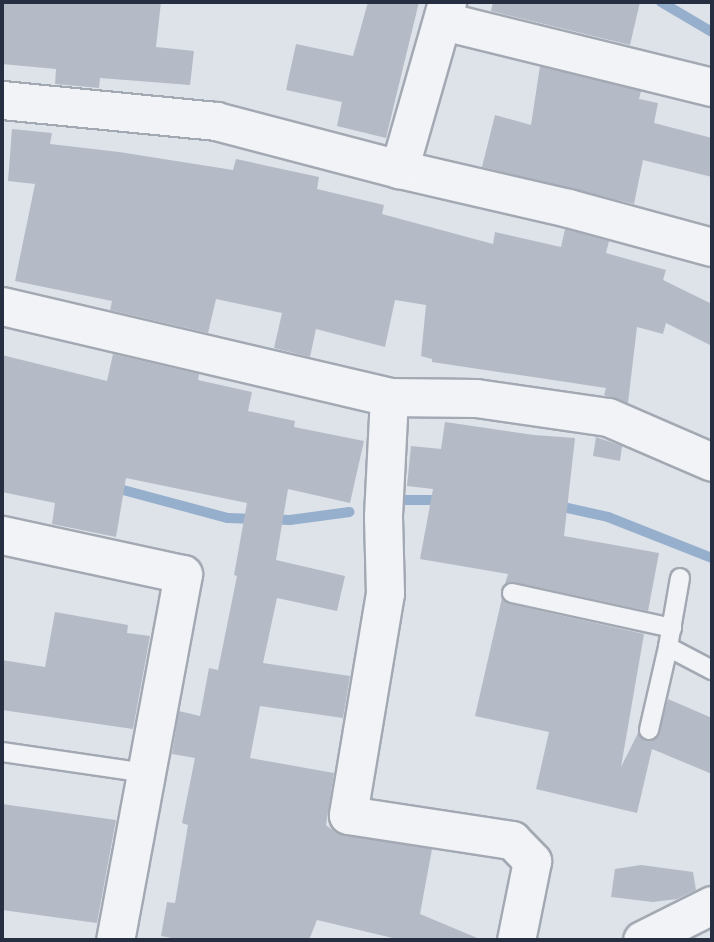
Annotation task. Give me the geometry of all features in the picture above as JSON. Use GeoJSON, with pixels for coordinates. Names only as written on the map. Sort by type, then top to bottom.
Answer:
{"type":"FeatureCollection","features":[{"type":"Feature","properties":{"kind":"street"},"geometry":{"type":"LineString","coordinates":[[399,169],[445,12],[712,87]]}},
{"type":"Feature","properties":{"kind":"street"},"geometry":{"type":"LineString","coordinates":[[2,100],[216,121],[399,169],[568,208],[712,247]]}},
{"type":"Feature","properties":{"kind":"street"},"geometry":{"type":"LineString","coordinates":[[2,306],[389,397],[476,398],[608,418],[712,462]]}},
{"type":"Feature","properties":{"kind":"street"},"geometry":{"type":"LineString","coordinates":[[389,397],[383,517],[385,593],[348,815],[512,840],[532,861],[516,940]]}},
{"type":"Feature","properties":{"kind":"street"},"geometry":{"type":"LineString","coordinates":[[2,535],[183,574],[115,940]]}},
{"type":"Feature","properties":{"kind":"street"},"geometry":{"type":"LineString","coordinates":[[642,940],[712,905]]}},
{"type":"Feature","properties":{"kind":"lane"},"geometry":{"type":"LineString","coordinates":[[649,730],[672,628],[680,578]]}},
{"type":"Feature","properties":{"kind":"lane"},"geometry":{"type":"LineString","coordinates":[[512,593],[672,628]]}},
{"type":"Feature","properties":{"kind":"lane"},"geometry":{"type":"LineString","coordinates":[[668,647],[712,670]]}},
{"type":"Feature","properties":{"kind":"lane"},"geometry":{"type":"LineString","coordinates":[[2,752],[146,773]]}},
{"type":"Feature","properties":{"kind":"building"},"geometry":{"type":"Polygon","coordinates":[[[2,2],[161,2],[156,47],[194,51],[190,85],[100,78],[99,88],[55,84],[56,69],[2,64],[2,2]]]}},
{"type":"Feature","properties":{"kind":"building"},"geometry":{"type":"Polygon","coordinates":[[[368,2],[419,2],[386,138],[337,126],[342,102],[286,90],[296,44],[353,56],[368,2]]]}},
{"type":"Feature","properties":{"kind":"building"},"geometry":{"type":"Polygon","coordinates":[[[493,2],[640,2],[630,45],[491,11],[493,2]]]}},
{"type":"Feature","properties":{"kind":"building"},"geometry":{"type":"Polygon","coordinates":[[[540,66],[641,91],[639,99],[658,103],[654,123],[712,138],[712,177],[643,160],[634,204],[482,167],[495,115],[531,125],[540,66]]]}},
{"type":"Feature","properties":{"kind":"building"},"geometry":{"type":"Polygon","coordinates":[[[12,129],[52,133],[50,144],[233,170],[236,159],[319,177],[317,189],[384,205],[382,214],[493,244],[495,232],[561,247],[565,229],[609,241],[606,253],[666,270],[663,280],[712,304],[712,346],[666,323],[663,334],[637,327],[628,403],[604,395],[606,388],[432,362],[432,359],[421,356],[426,305],[395,300],[385,347],[316,329],[310,357],[274,348],[282,313],[216,299],[208,333],[110,310],[112,301],[15,281],[35,184],[8,181],[12,129]]]}},
{"type":"Feature","properties":{"kind":"building"},"geometry":{"type":"Polygon","coordinates":[[[113,354],[199,374],[198,380],[252,392],[248,411],[295,421],[294,427],[364,441],[350,503],[288,489],[276,560],[345,576],[337,611],[277,598],[263,663],[350,676],[343,718],[260,706],[250,758],[334,773],[326,825],[335,832],[432,849],[420,914],[482,940],[401,940],[317,920],[309,940],[182,940],[161,936],[167,902],[175,903],[188,825],[182,823],[195,758],[172,754],[179,711],[200,716],[209,668],[218,670],[237,576],[234,575],[247,503],[126,478],[116,537],[52,524],[55,503],[2,492],[2,355],[107,381],[113,354]]]}},
{"type":"Feature","properties":{"kind":"building"},"geometry":{"type":"Polygon","coordinates":[[[445,422],[575,438],[564,536],[659,553],[648,611],[514,582],[505,584],[508,574],[420,559],[433,489],[407,486],[411,446],[441,449],[445,422]]]}},
{"type":"Feature","properties":{"kind":"building"},"geometry":{"type":"Polygon","coordinates":[[[596,437],[622,446],[620,461],[593,456],[596,437]]]}},
{"type":"Feature","properties":{"kind":"building"},"geometry":{"type":"Polygon","coordinates":[[[502,598],[510,604],[644,634],[621,767],[638,733],[647,741],[658,737],[668,699],[712,718],[712,774],[652,749],[637,813],[536,789],[549,732],[475,716],[502,598]]]}},
{"type":"Feature","properties":{"kind":"building"},"geometry":{"type":"Polygon","coordinates":[[[55,612],[128,625],[127,633],[150,636],[133,729],[2,710],[2,660],[45,667],[55,612]]]}},
{"type":"Feature","properties":{"kind":"building"},"geometry":{"type":"Polygon","coordinates":[[[2,804],[116,820],[97,923],[2,910],[2,804]]]}},
{"type":"Feature","properties":{"kind":"building"},"geometry":{"type":"Polygon","coordinates":[[[641,865],[693,872],[696,890],[677,899],[653,902],[611,897],[615,869],[641,865]]]}},
{"type":"Feature","properties":{"kind":"waterway"},"geometry":{"type":"LineString","coordinates":[[661,2],[712,32]]}},
{"type":"Feature","properties":{"kind":"waterway"},"geometry":{"type":"LineString","coordinates":[[112,487],[228,518],[290,520],[349,512]]}},
{"type":"Feature","properties":{"kind":"waterway"},"geometry":{"type":"LineString","coordinates":[[401,500],[444,500]]}},
{"type":"Feature","properties":{"kind":"waterway"},"geometry":{"type":"LineString","coordinates":[[554,505],[608,517],[712,558]]}}]}
